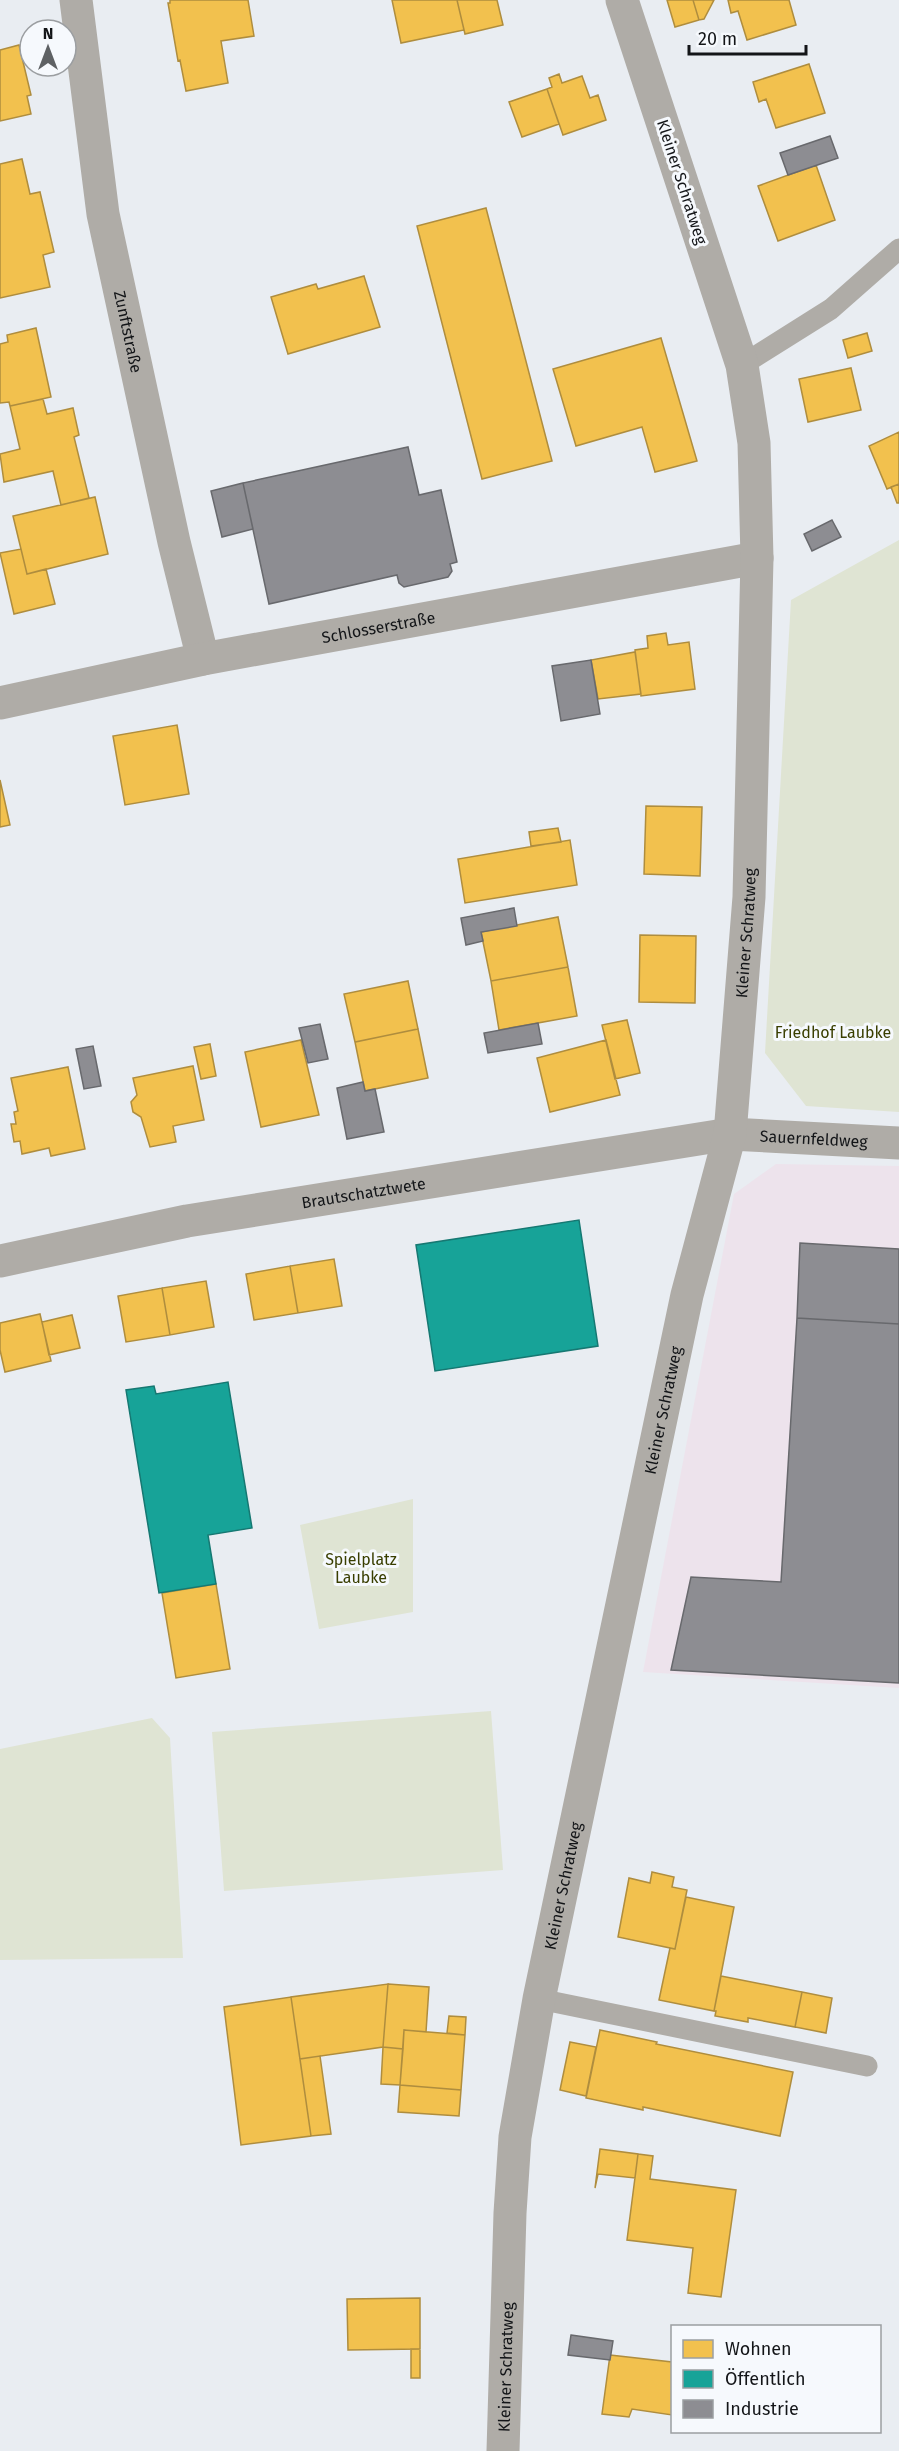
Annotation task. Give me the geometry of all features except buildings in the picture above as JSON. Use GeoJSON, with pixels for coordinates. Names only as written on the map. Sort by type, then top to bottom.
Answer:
{"type":"FeatureCollection","features":[{"type":"Feature","properties":{"kind":"street","name":"Zunftstraße"},"geometry":{"type":"LineString","coordinates":[[76,0],[103,214],[174,542],[203,659]]}},
{"type":"Feature","properties":{"kind":"street","name":"Kleiner Schratweg"},"geometry":{"type":"LineString","coordinates":[[503,2451],[510,2213],[515,2137],[539,1999],[687,1295],[730,1134],[749,897],[757,558],[754,442],[742,365],[622,0]]}},
{"type":"Feature","properties":{"kind":"street","name":"Schlosserstraße"},"geometry":{"type":"LineString","coordinates":[[0,703],[203,659],[757,558]]}},
{"type":"Feature","properties":{"kind":"street","name":"Sauernfeldweg"},"geometry":{"type":"LineString","coordinates":[[730,1134],[899,1143]]}},
{"type":"Feature","properties":{"kind":"street","name":"Brautschatztwete"},"geometry":{"type":"LineString","coordinates":[[0,1261],[187,1221],[730,1134]]}},
{"type":"Feature","properties":{"kind":"lane"},"geometry":{"type":"LineString","coordinates":[[742,365],[831,309],[899,249]]}},
{"type":"Feature","properties":{"kind":"lane"},"geometry":{"type":"LineString","coordinates":[[539,1999],[867,2066]]}},
{"type":"Feature","properties":{"kind":"shaded area"},"geometry":{"type":"Polygon","coordinates":[[[776,1164],[899,1166],[899,1688],[643,1672],[734,1194],[776,1164]]]}},
{"type":"Feature","properties":{"kind":"green space","name":"Friedhof Laubke"},"geometry":{"type":"Polygon","coordinates":[[[899,540],[899,1112],[806,1106],[765,1053],[791,600],[899,540]]]}},
{"type":"Feature","properties":{"kind":"green space","name":"Spielplatz Laubke"},"geometry":{"type":"Polygon","coordinates":[[[413,1499],[413,1612],[319,1629],[300,1525],[413,1499]]]}},
{"type":"Feature","properties":{"kind":"green space"},"geometry":{"type":"Polygon","coordinates":[[[491,1711],[503,1870],[224,1891],[212,1732],[491,1711]]]}},
{"type":"Feature","properties":{"kind":"green space"},"geometry":{"type":"Polygon","coordinates":[[[152,1718],[170,1738],[183,1958],[0,1960],[0,1749],[152,1718]]]}}]}
